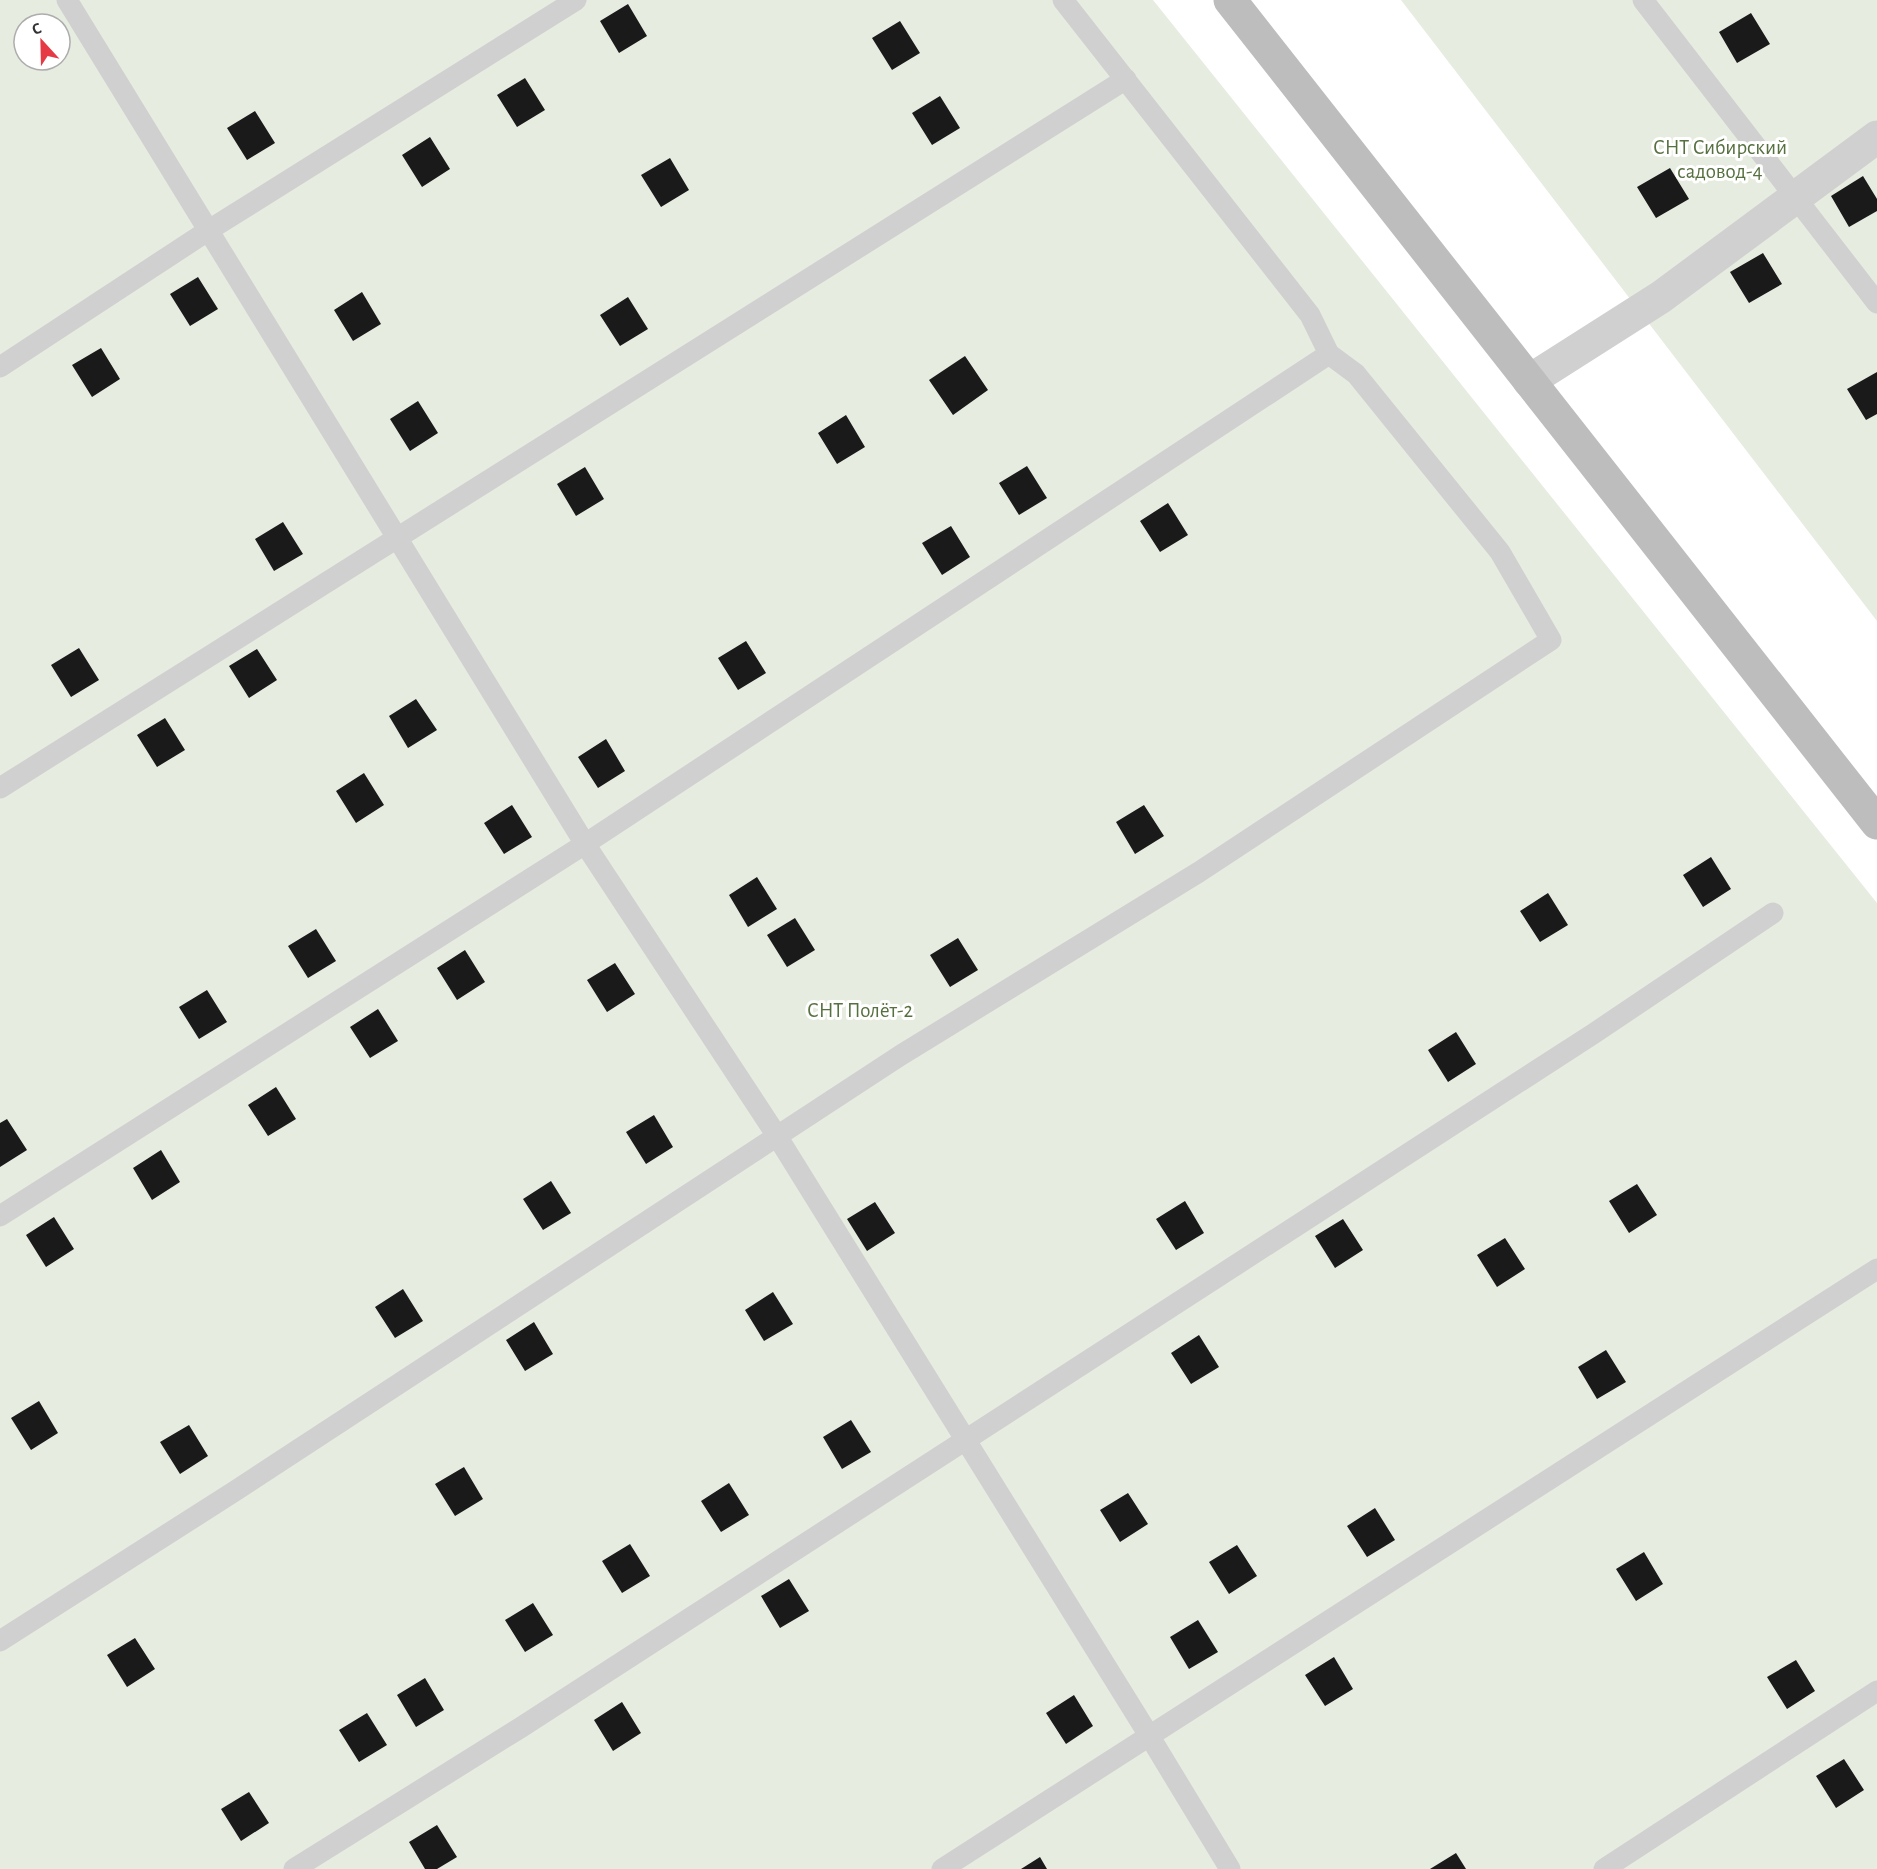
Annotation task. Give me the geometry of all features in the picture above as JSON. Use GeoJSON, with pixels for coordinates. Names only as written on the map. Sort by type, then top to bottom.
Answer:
{"type":"FeatureCollection","features":[{"type":"Feature","properties":{"kind":"street"},"geometry":{"type":"LineString","coordinates":[[1230,0],[1877,823]]}},
{"type":"Feature","properties":{"kind":"street"},"geometry":{"type":"LineString","coordinates":[[1529,381],[1661,297],[1877,137]]}},
{"type":"Feature","properties":{"kind":"lane"},"geometry":{"type":"LineString","coordinates":[[67,0],[585,844],[777,1136],[1230,1869]]}},
{"type":"Feature","properties":{"kind":"lane"},"geometry":{"type":"LineString","coordinates":[[0,367],[210,230],[576,0]]}},
{"type":"Feature","properties":{"kind":"lane"},"geometry":{"type":"LineString","coordinates":[[0,1641],[245,1484],[902,1055],[1199,872],[1551,640],[1500,552],[1356,374],[1329,354],[1310,315],[1063,0]]}},
{"type":"Feature","properties":{"kind":"lane"},"geometry":{"type":"LineString","coordinates":[[1643,0],[1877,303]]}},
{"type":"Feature","properties":{"kind":"lane"},"geometry":{"type":"LineString","coordinates":[[0,788],[1126,79]]}},
{"type":"Feature","properties":{"kind":"lane"},"geometry":{"type":"LineString","coordinates":[[0,1216],[585,844],[1329,354]]}},
{"type":"Feature","properties":{"kind":"lane"},"geometry":{"type":"LineString","coordinates":[[294,1869],[520,1728],[1593,1034],[1773,913]]}},
{"type":"Feature","properties":{"kind":"lane"},"geometry":{"type":"LineString","coordinates":[[942,1869],[1877,1269]]}},
{"type":"Feature","properties":{"kind":"lane"},"geometry":{"type":"LineString","coordinates":[[1604,1869],[1877,1691]]}},
{"type":"Feature","properties":{"kind":"green space","name":"СНТ Полёт-2"},"geometry":{"type":"Polygon","coordinates":[[[0,0],[1153,0],[1877,903],[1877,1869],[0,1869],[0,0]]]}},
{"type":"Feature","properties":{"kind":"green space","name":"СНТ Сибирский садовод-4"},"geometry":{"type":"Polygon","coordinates":[[[1401,0],[1877,0],[1877,621],[1401,0]]]}},
{"type":"Feature","properties":{"kind":"building"},"geometry":{"type":"Polygon","coordinates":[[[628,4],[647,36],[619,53],[600,21],[628,4]]]}},
{"type":"Feature","properties":{"kind":"building"},"geometry":{"type":"Polygon","coordinates":[[[1751,13],[1770,44],[1737,63],[1719,32],[1751,13]]]}},
{"type":"Feature","properties":{"kind":"building"},"geometry":{"type":"Polygon","coordinates":[[[900,21],[920,53],[892,70],[872,38],[900,21]]]}},
{"type":"Feature","properties":{"kind":"building"},"geometry":{"type":"Polygon","coordinates":[[[525,78],[545,110],[517,127],[497,95],[525,78]]]}},
{"type":"Feature","properties":{"kind":"building"},"geometry":{"type":"Polygon","coordinates":[[[940,96],[960,128],[932,145],[912,113],[940,96]]]}},
{"type":"Feature","properties":{"kind":"building"},"geometry":{"type":"Polygon","coordinates":[[[255,111],[275,143],[247,160],[227,128],[255,111]]]}},
{"type":"Feature","properties":{"kind":"building"},"geometry":{"type":"Polygon","coordinates":[[[430,137],[450,169],[422,187],[402,155],[430,137]]]}},
{"type":"Feature","properties":{"kind":"building"},"geometry":{"type":"Polygon","coordinates":[[[670,158],[689,190],[661,207],[641,175],[670,158]]]}},
{"type":"Feature","properties":{"kind":"building"},"geometry":{"type":"Polygon","coordinates":[[[1670,168],[1689,199],[1656,218],[1637,187],[1670,168]]]}},
{"type":"Feature","properties":{"kind":"building"},"geometry":{"type":"Polygon","coordinates":[[[1863,176],[1877,199],[1877,211],[1849,227],[1831,196],[1863,176]]]}},
{"type":"Feature","properties":{"kind":"building"},"geometry":{"type":"Polygon","coordinates":[[[1763,253],[1782,284],[1749,303],[1730,272],[1763,253]]]}},
{"type":"Feature","properties":{"kind":"building"},"geometry":{"type":"Polygon","coordinates":[[[198,277],[218,309],[190,326],[170,294],[198,277]]]}},
{"type":"Feature","properties":{"kind":"building"},"geometry":{"type":"Polygon","coordinates":[[[362,292],[381,324],[353,341],[334,310],[362,292]]]}},
{"type":"Feature","properties":{"kind":"building"},"geometry":{"type":"Polygon","coordinates":[[[628,297],[648,329],[620,346],[600,315],[628,297]]]}},
{"type":"Feature","properties":{"kind":"building"},"geometry":{"type":"Polygon","coordinates":[[[101,348],[120,379],[92,397],[72,365],[101,348]]]}},
{"type":"Feature","properties":{"kind":"building"},"geometry":{"type":"Polygon","coordinates":[[[965,356],[988,390],[953,415],[929,380],[965,356]]]}},
{"type":"Feature","properties":{"kind":"building"},"geometry":{"type":"Polygon","coordinates":[[[1877,372],[1877,414],[1866,420],[1847,389],[1877,372]]]}},
{"type":"Feature","properties":{"kind":"building"},"geometry":{"type":"Polygon","coordinates":[[[418,401],[438,433],[410,451],[390,419],[418,401]]]}},
{"type":"Feature","properties":{"kind":"building"},"geometry":{"type":"Polygon","coordinates":[[[846,415],[865,447],[837,464],[818,433],[846,415]]]}},
{"type":"Feature","properties":{"kind":"building"},"geometry":{"type":"Polygon","coordinates":[[[1027,466],[1047,498],[1019,515],[999,483],[1027,466]]]}},
{"type":"Feature","properties":{"kind":"building"},"geometry":{"type":"Polygon","coordinates":[[[585,467],[604,499],[576,516],[557,484],[585,467]]]}},
{"type":"Feature","properties":{"kind":"building"},"geometry":{"type":"Polygon","coordinates":[[[1168,503],[1188,535],[1160,552],[1140,521],[1168,503]]]}},
{"type":"Feature","properties":{"kind":"building"},"geometry":{"type":"Polygon","coordinates":[[[283,522],[303,554],[274,571],[255,539],[283,522]]]}},
{"type":"Feature","properties":{"kind":"building"},"geometry":{"type":"Polygon","coordinates":[[[951,526],[970,557],[942,575],[922,543],[951,526]]]}},
{"type":"Feature","properties":{"kind":"building"},"geometry":{"type":"Polygon","coordinates":[[[746,641],[766,673],[738,690],[718,658],[746,641]]]}},
{"type":"Feature","properties":{"kind":"building"},"geometry":{"type":"Polygon","coordinates":[[[79,648],[99,680],[71,697],[51,665],[79,648]]]}},
{"type":"Feature","properties":{"kind":"building"},"geometry":{"type":"Polygon","coordinates":[[[257,649],[277,680],[249,698],[229,666],[257,649]]]}},
{"type":"Feature","properties":{"kind":"building"},"geometry":{"type":"Polygon","coordinates":[[[416,699],[437,730],[408,748],[389,716],[416,699]]]}},
{"type":"Feature","properties":{"kind":"building"},"geometry":{"type":"Polygon","coordinates":[[[165,718],[185,750],[157,767],[137,735],[165,718]]]}},
{"type":"Feature","properties":{"kind":"building"},"geometry":{"type":"Polygon","coordinates":[[[606,739],[625,771],[598,788],[578,757],[606,739]]]}},
{"type":"Feature","properties":{"kind":"building"},"geometry":{"type":"Polygon","coordinates":[[[364,773],[384,805],[356,823],[336,791],[364,773]]]}},
{"type":"Feature","properties":{"kind":"building"},"geometry":{"type":"Polygon","coordinates":[[[512,805],[532,837],[504,854],[484,823],[512,805]]]}},
{"type":"Feature","properties":{"kind":"building"},"geometry":{"type":"Polygon","coordinates":[[[1144,805],[1164,836],[1135,854],[1116,822],[1144,805]]]}},
{"type":"Feature","properties":{"kind":"building"},"geometry":{"type":"Polygon","coordinates":[[[1711,857],[1731,889],[1703,907],[1683,875],[1711,857]]]}},
{"type":"Feature","properties":{"kind":"building"},"geometry":{"type":"Polygon","coordinates":[[[757,877],[777,909],[748,927],[729,895],[757,877]]]}},
{"type":"Feature","properties":{"kind":"building"},"geometry":{"type":"Polygon","coordinates":[[[1548,893],[1568,925],[1540,942],[1520,911],[1548,893]]]}},
{"type":"Feature","properties":{"kind":"building"},"geometry":{"type":"Polygon","coordinates":[[[795,918],[815,950],[787,967],[767,935],[795,918]]]}},
{"type":"Feature","properties":{"kind":"building"},"geometry":{"type":"Polygon","coordinates":[[[316,929],[336,961],[308,978],[288,946],[316,929]]]}},
{"type":"Feature","properties":{"kind":"building"},"geometry":{"type":"Polygon","coordinates":[[[958,938],[978,970],[950,987],[930,955],[958,938]]]}},
{"type":"Feature","properties":{"kind":"building"},"geometry":{"type":"Polygon","coordinates":[[[465,950],[485,982],[457,1000],[437,968],[465,950]]]}},
{"type":"Feature","properties":{"kind":"building"},"geometry":{"type":"Polygon","coordinates":[[[615,963],[635,994],[607,1012],[587,980],[615,963]]]}},
{"type":"Feature","properties":{"kind":"building"},"geometry":{"type":"Polygon","coordinates":[[[207,990],[227,1022],[199,1039],[179,1007],[207,990]]]}},
{"type":"Feature","properties":{"kind":"building"},"geometry":{"type":"Polygon","coordinates":[[[378,1009],[398,1041],[370,1058],[350,1027],[378,1009]]]}},
{"type":"Feature","properties":{"kind":"building"},"geometry":{"type":"Polygon","coordinates":[[[1456,1032],[1476,1064],[1448,1082],[1428,1050],[1456,1032]]]}},
{"type":"Feature","properties":{"kind":"building"},"geometry":{"type":"Polygon","coordinates":[[[276,1087],[296,1119],[268,1136],[248,1105],[276,1087]]]}},
{"type":"Feature","properties":{"kind":"building"},"geometry":{"type":"Polygon","coordinates":[[[654,1115],[673,1147],[646,1164],[626,1132],[654,1115]]]}},
{"type":"Feature","properties":{"kind":"building"},"geometry":{"type":"Polygon","coordinates":[[[7,1119],[27,1150],[0,1167],[0,1123],[7,1119]]]}},
{"type":"Feature","properties":{"kind":"building"},"geometry":{"type":"Polygon","coordinates":[[[161,1150],[180,1182],[152,1200],[133,1168],[161,1150]]]}},
{"type":"Feature","properties":{"kind":"building"},"geometry":{"type":"Polygon","coordinates":[[[551,1181],[571,1213],[543,1230],[523,1199],[551,1181]]]}},
{"type":"Feature","properties":{"kind":"building"},"geometry":{"type":"Polygon","coordinates":[[[1637,1184],[1657,1215],[1629,1233],[1609,1201],[1637,1184]]]}},
{"type":"Feature","properties":{"kind":"building"},"geometry":{"type":"Polygon","coordinates":[[[1185,1201],[1204,1233],[1176,1250],[1156,1219],[1185,1201]]]}},
{"type":"Feature","properties":{"kind":"building"},"geometry":{"type":"Polygon","coordinates":[[[875,1202],[895,1233],[867,1251],[847,1219],[875,1202]]]}},
{"type":"Feature","properties":{"kind":"building"},"geometry":{"type":"Polygon","coordinates":[[[54,1217],[74,1249],[46,1267],[26,1235],[54,1217]]]}},
{"type":"Feature","properties":{"kind":"building"},"geometry":{"type":"Polygon","coordinates":[[[1343,1219],[1363,1250],[1335,1268],[1315,1236],[1343,1219]]]}},
{"type":"Feature","properties":{"kind":"building"},"geometry":{"type":"Polygon","coordinates":[[[1505,1238],[1525,1269],[1497,1287],[1477,1255],[1505,1238]]]}},
{"type":"Feature","properties":{"kind":"building"},"geometry":{"type":"Polygon","coordinates":[[[403,1289],[423,1321],[395,1338],[375,1307],[403,1289]]]}},
{"type":"Feature","properties":{"kind":"building"},"geometry":{"type":"Polygon","coordinates":[[[773,1292],[793,1324],[764,1341],[745,1310],[773,1292]]]}},
{"type":"Feature","properties":{"kind":"building"},"geometry":{"type":"Polygon","coordinates":[[[534,1322],[553,1354],[525,1371],[506,1340],[534,1322]]]}},
{"type":"Feature","properties":{"kind":"building"},"geometry":{"type":"Polygon","coordinates":[[[1199,1335],[1219,1367],[1191,1384],[1171,1353],[1199,1335]]]}},
{"type":"Feature","properties":{"kind":"building"},"geometry":{"type":"Polygon","coordinates":[[[1606,1350],[1626,1382],[1597,1399],[1578,1367],[1606,1350]]]}},
{"type":"Feature","properties":{"kind":"building"},"geometry":{"type":"Polygon","coordinates":[[[39,1401],[58,1433],[31,1450],[11,1418],[39,1401]]]}},
{"type":"Feature","properties":{"kind":"building"},"geometry":{"type":"Polygon","coordinates":[[[851,1420],[871,1452],[842,1469],[823,1437],[851,1420]]]}},
{"type":"Feature","properties":{"kind":"building"},"geometry":{"type":"Polygon","coordinates":[[[189,1425],[208,1456],[180,1474],[160,1442],[189,1425]]]}},
{"type":"Feature","properties":{"kind":"building"},"geometry":{"type":"Polygon","coordinates":[[[464,1467],[483,1499],[455,1516],[435,1484],[464,1467]]]}},
{"type":"Feature","properties":{"kind":"building"},"geometry":{"type":"Polygon","coordinates":[[[729,1483],[749,1515],[721,1532],[701,1501],[729,1483]]]}},
{"type":"Feature","properties":{"kind":"building"},"geometry":{"type":"Polygon","coordinates":[[[1128,1493],[1148,1524],[1120,1542],[1100,1510],[1128,1493]]]}},
{"type":"Feature","properties":{"kind":"building"},"geometry":{"type":"Polygon","coordinates":[[[1375,1508],[1395,1540],[1367,1557],[1347,1526],[1375,1508]]]}},
{"type":"Feature","properties":{"kind":"building"},"geometry":{"type":"Polygon","coordinates":[[[630,1544],[650,1576],[622,1593],[602,1561],[630,1544]]]}},
{"type":"Feature","properties":{"kind":"building"},"geometry":{"type":"Polygon","coordinates":[[[1237,1545],[1257,1576],[1229,1594],[1209,1562],[1237,1545]]]}},
{"type":"Feature","properties":{"kind":"building"},"geometry":{"type":"Polygon","coordinates":[[[1644,1552],[1663,1584],[1636,1601],[1616,1569],[1644,1552]]]}},
{"type":"Feature","properties":{"kind":"building"},"geometry":{"type":"Polygon","coordinates":[[[789,1579],[809,1611],[780,1628],[761,1596],[789,1579]]]}},
{"type":"Feature","properties":{"kind":"building"},"geometry":{"type":"Polygon","coordinates":[[[533,1603],[553,1635],[525,1652],[505,1620],[533,1603]]]}},
{"type":"Feature","properties":{"kind":"building"},"geometry":{"type":"Polygon","coordinates":[[[1198,1620],[1218,1652],[1189,1669],[1170,1637],[1198,1620]]]}},
{"type":"Feature","properties":{"kind":"building"},"geometry":{"type":"Polygon","coordinates":[[[135,1638],[155,1669],[127,1687],[107,1655],[135,1638]]]}},
{"type":"Feature","properties":{"kind":"building"},"geometry":{"type":"Polygon","coordinates":[[[1334,1657],[1353,1689],[1325,1706],[1305,1675],[1334,1657]]]}},
{"type":"Feature","properties":{"kind":"building"},"geometry":{"type":"Polygon","coordinates":[[[1796,1660],[1815,1691],[1787,1709],[1767,1677],[1796,1660]]]}},
{"type":"Feature","properties":{"kind":"building"},"geometry":{"type":"Polygon","coordinates":[[[425,1678],[444,1710],[416,1727],[397,1695],[425,1678]]]}},
{"type":"Feature","properties":{"kind":"building"},"geometry":{"type":"Polygon","coordinates":[[[1074,1695],[1093,1726],[1066,1744],[1046,1713],[1074,1695]]]}},
{"type":"Feature","properties":{"kind":"building"},"geometry":{"type":"Polygon","coordinates":[[[622,1702],[641,1733],[613,1751],[594,1720],[622,1702]]]}},
{"type":"Feature","properties":{"kind":"building"},"geometry":{"type":"Polygon","coordinates":[[[367,1713],[387,1745],[359,1762],[339,1730],[367,1713]]]}},
{"type":"Feature","properties":{"kind":"building"},"geometry":{"type":"Polygon","coordinates":[[[1844,1759],[1864,1790],[1836,1808],[1816,1776],[1844,1759]]]}},
{"type":"Feature","properties":{"kind":"building"},"geometry":{"type":"Polygon","coordinates":[[[249,1792],[269,1823],[241,1841],[221,1809],[249,1792]]]}},
{"type":"Feature","properties":{"kind":"building"},"geometry":{"type":"Polygon","coordinates":[[[437,1825],[457,1857],[437,1869],[425,1869],[409,1842],[437,1825]]]}},
{"type":"Feature","properties":{"kind":"building"},"geometry":{"type":"Polygon","coordinates":[[[1456,1853],[1466,1869],[1430,1869],[1456,1853]]]}},
{"type":"Feature","properties":{"kind":"building"},"geometry":{"type":"Polygon","coordinates":[[[1040,1857],[1047,1869],[1021,1869],[1040,1857]]]}}]}
